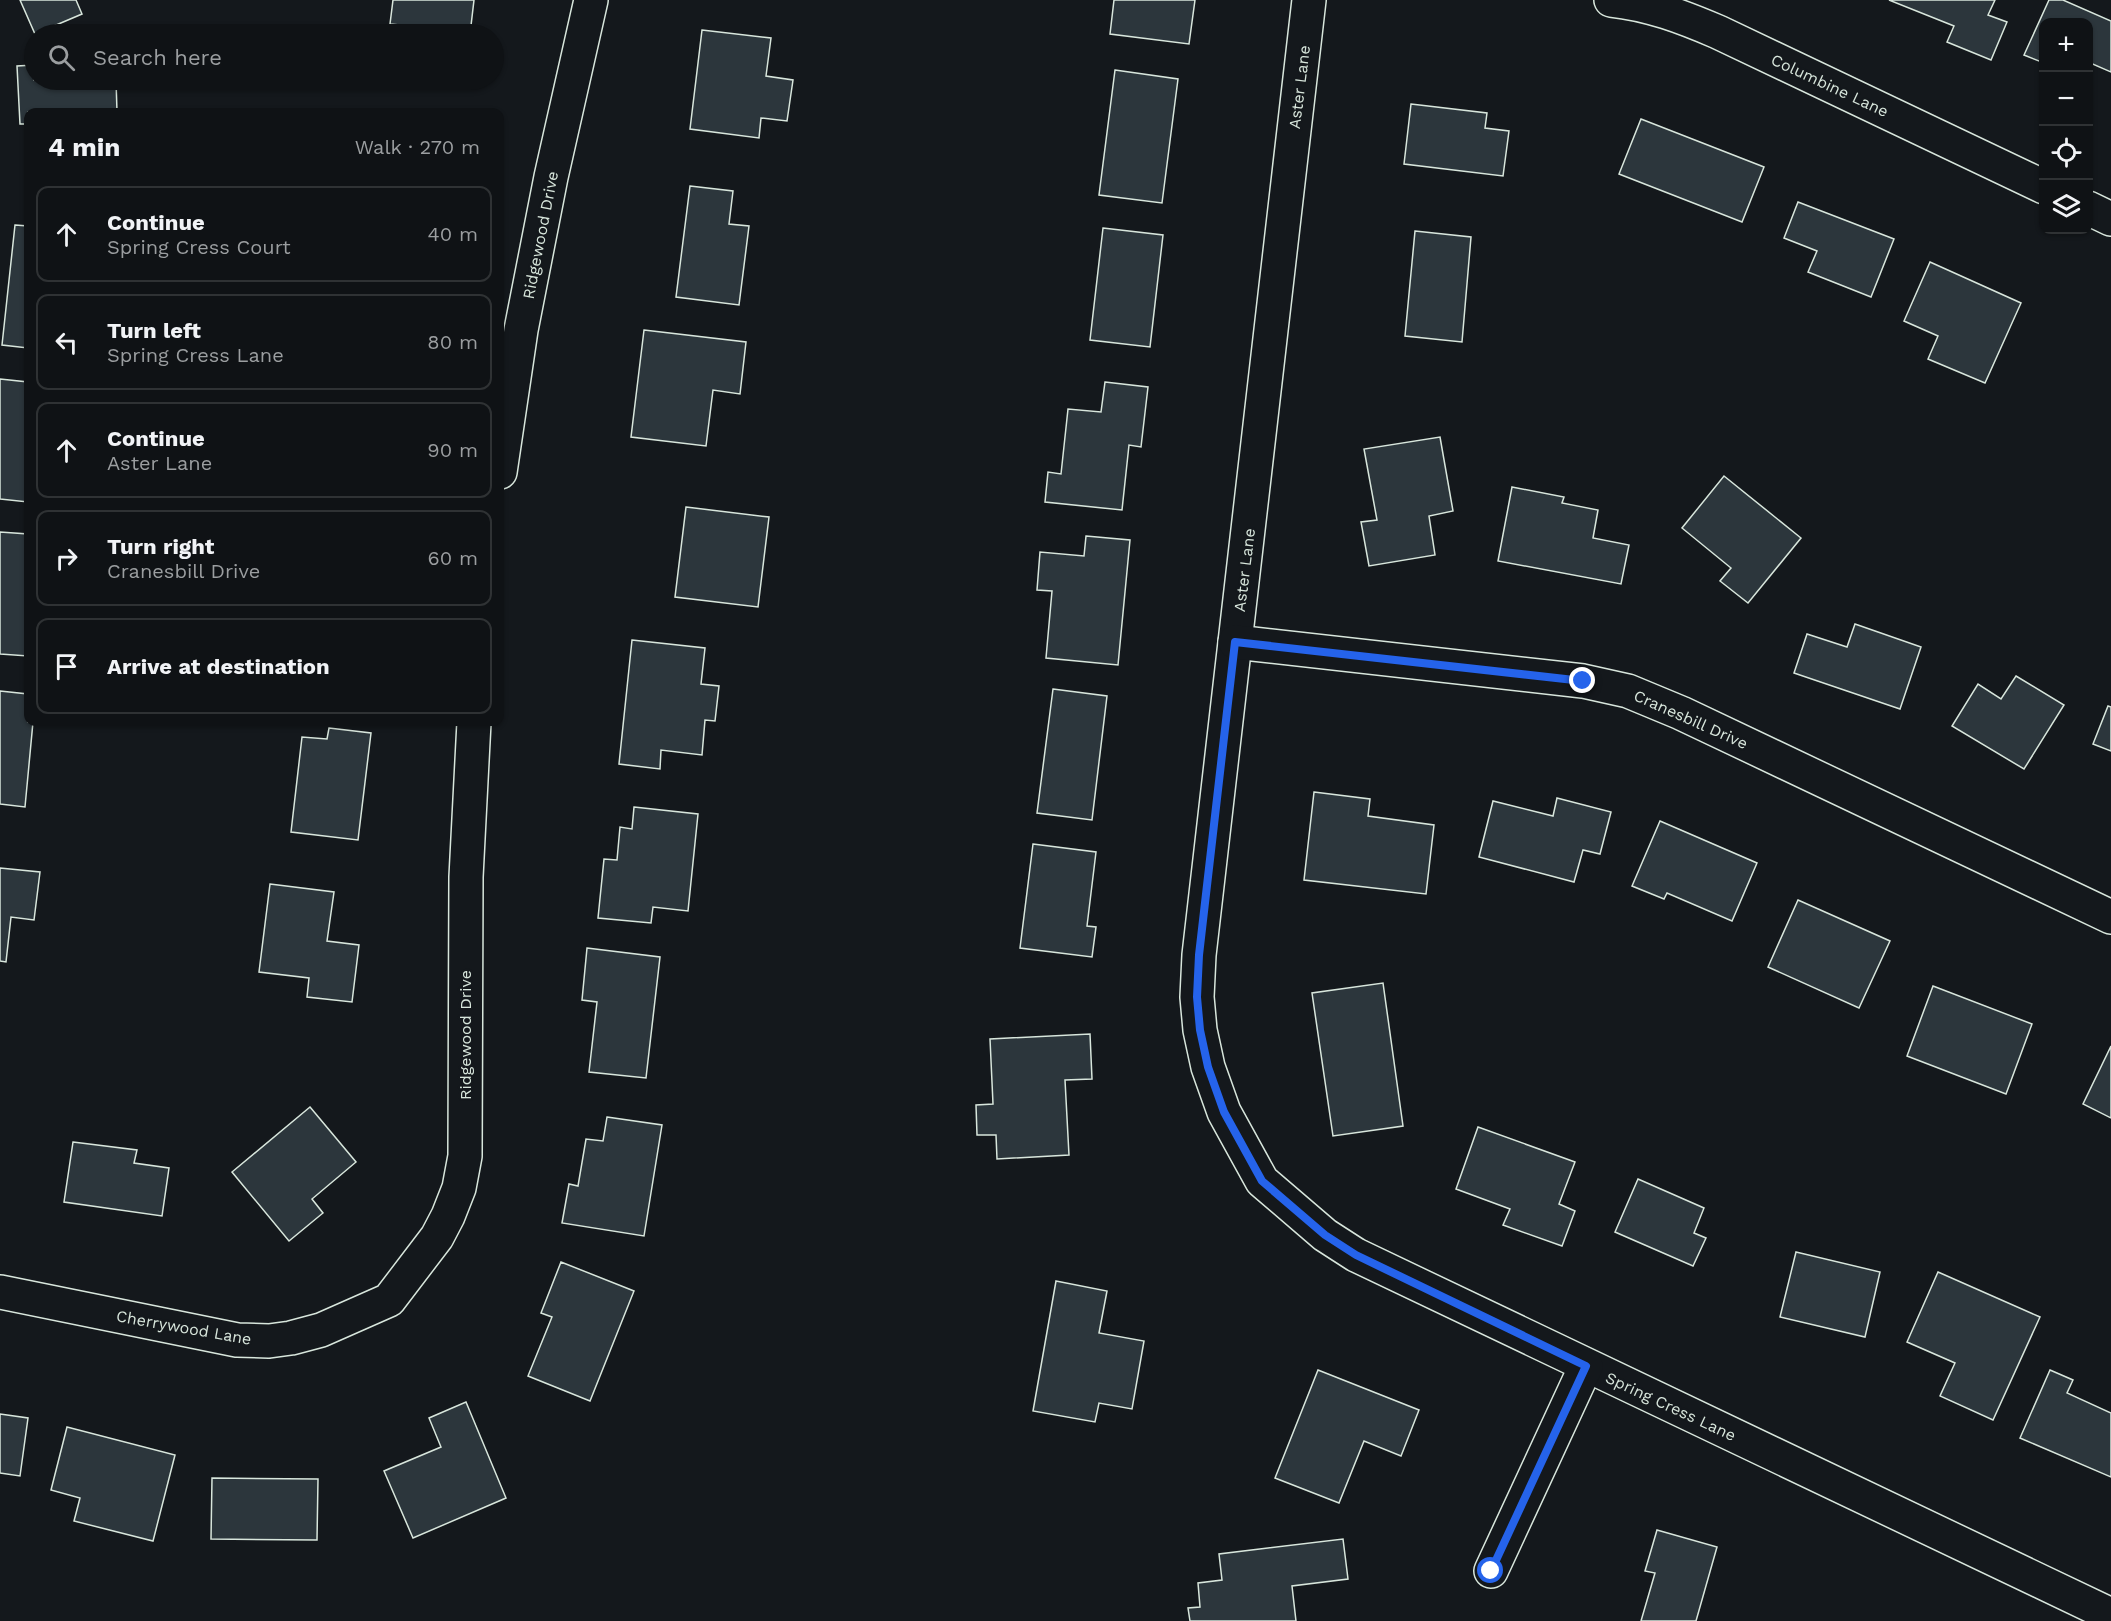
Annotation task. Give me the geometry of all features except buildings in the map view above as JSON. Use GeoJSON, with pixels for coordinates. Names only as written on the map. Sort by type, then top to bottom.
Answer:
{"type":"FeatureCollection","features":[{"type":"Feature","properties":{"kind":"street","name":"Ridgewood Drive"},"geometry":{"type":"LineString","coordinates":[[504,445],[521,330],[551,177],[591,0]]}},
{"type":"Feature","properties":{"kind":"street","name":"Aster Lane"},"geometry":{"type":"LineString","coordinates":[[1236,1134],[1224,1112],[1208,1067],[1200,1030],[1197,997],[1199,955],[1310,0]]}},
{"type":"Feature","properties":{"kind":"street","name":"Columbine Lane"},"geometry":{"type":"LineString","coordinates":[[1611,0],[1672,13],[1718,32],[2039,185]]}},
{"type":"Feature","properties":{"kind":"street"},"geometry":{"type":"LineString","coordinates":[[2093,210],[2111,219]]}},
{"type":"Feature","properties":{"kind":"street","name":"Cranesbill Drive"},"geometry":{"type":"LineString","coordinates":[[1235,642],[1583,681],[1628,691],[1681,713],[2111,917]]}},
{"type":"Feature","properties":{"kind":"street","name":"Ridgewood Drive"},"geometry":{"type":"LineString","coordinates":[[365,1310],[389,1300],[437,1237],[455,1197],[465,1156],[466,878],[474,726]]}},
{"type":"Feature","properties":{"kind":"street","name":"Spring Cress Lane"},"geometry":{"type":"LineString","coordinates":[[1236,1134],[1262,1181],[1325,1235],[1356,1255],[2111,1615]]}},
{"type":"Feature","properties":{"kind":"street","name":"Cherrywood Lane"},"geometry":{"type":"LineString","coordinates":[[0,1292],[237,1340],[269,1341],[291,1338],[321,1330],[365,1310]]}},
{"type":"Feature","properties":{"kind":"street"},"geometry":{"type":"LineString","coordinates":[[1491,1571],[1586,1366]]}},
{"type":"Feature","properties":{"kind":"route"},"geometry":{"type":"LineString","coordinates":[[1491,1571],[1586,1366],[1356,1255],[1325,1235],[1262,1181],[1224,1112],[1208,1067],[1200,1030],[1197,997],[1199,955],[1235,642],[1583,681]]}}]}
